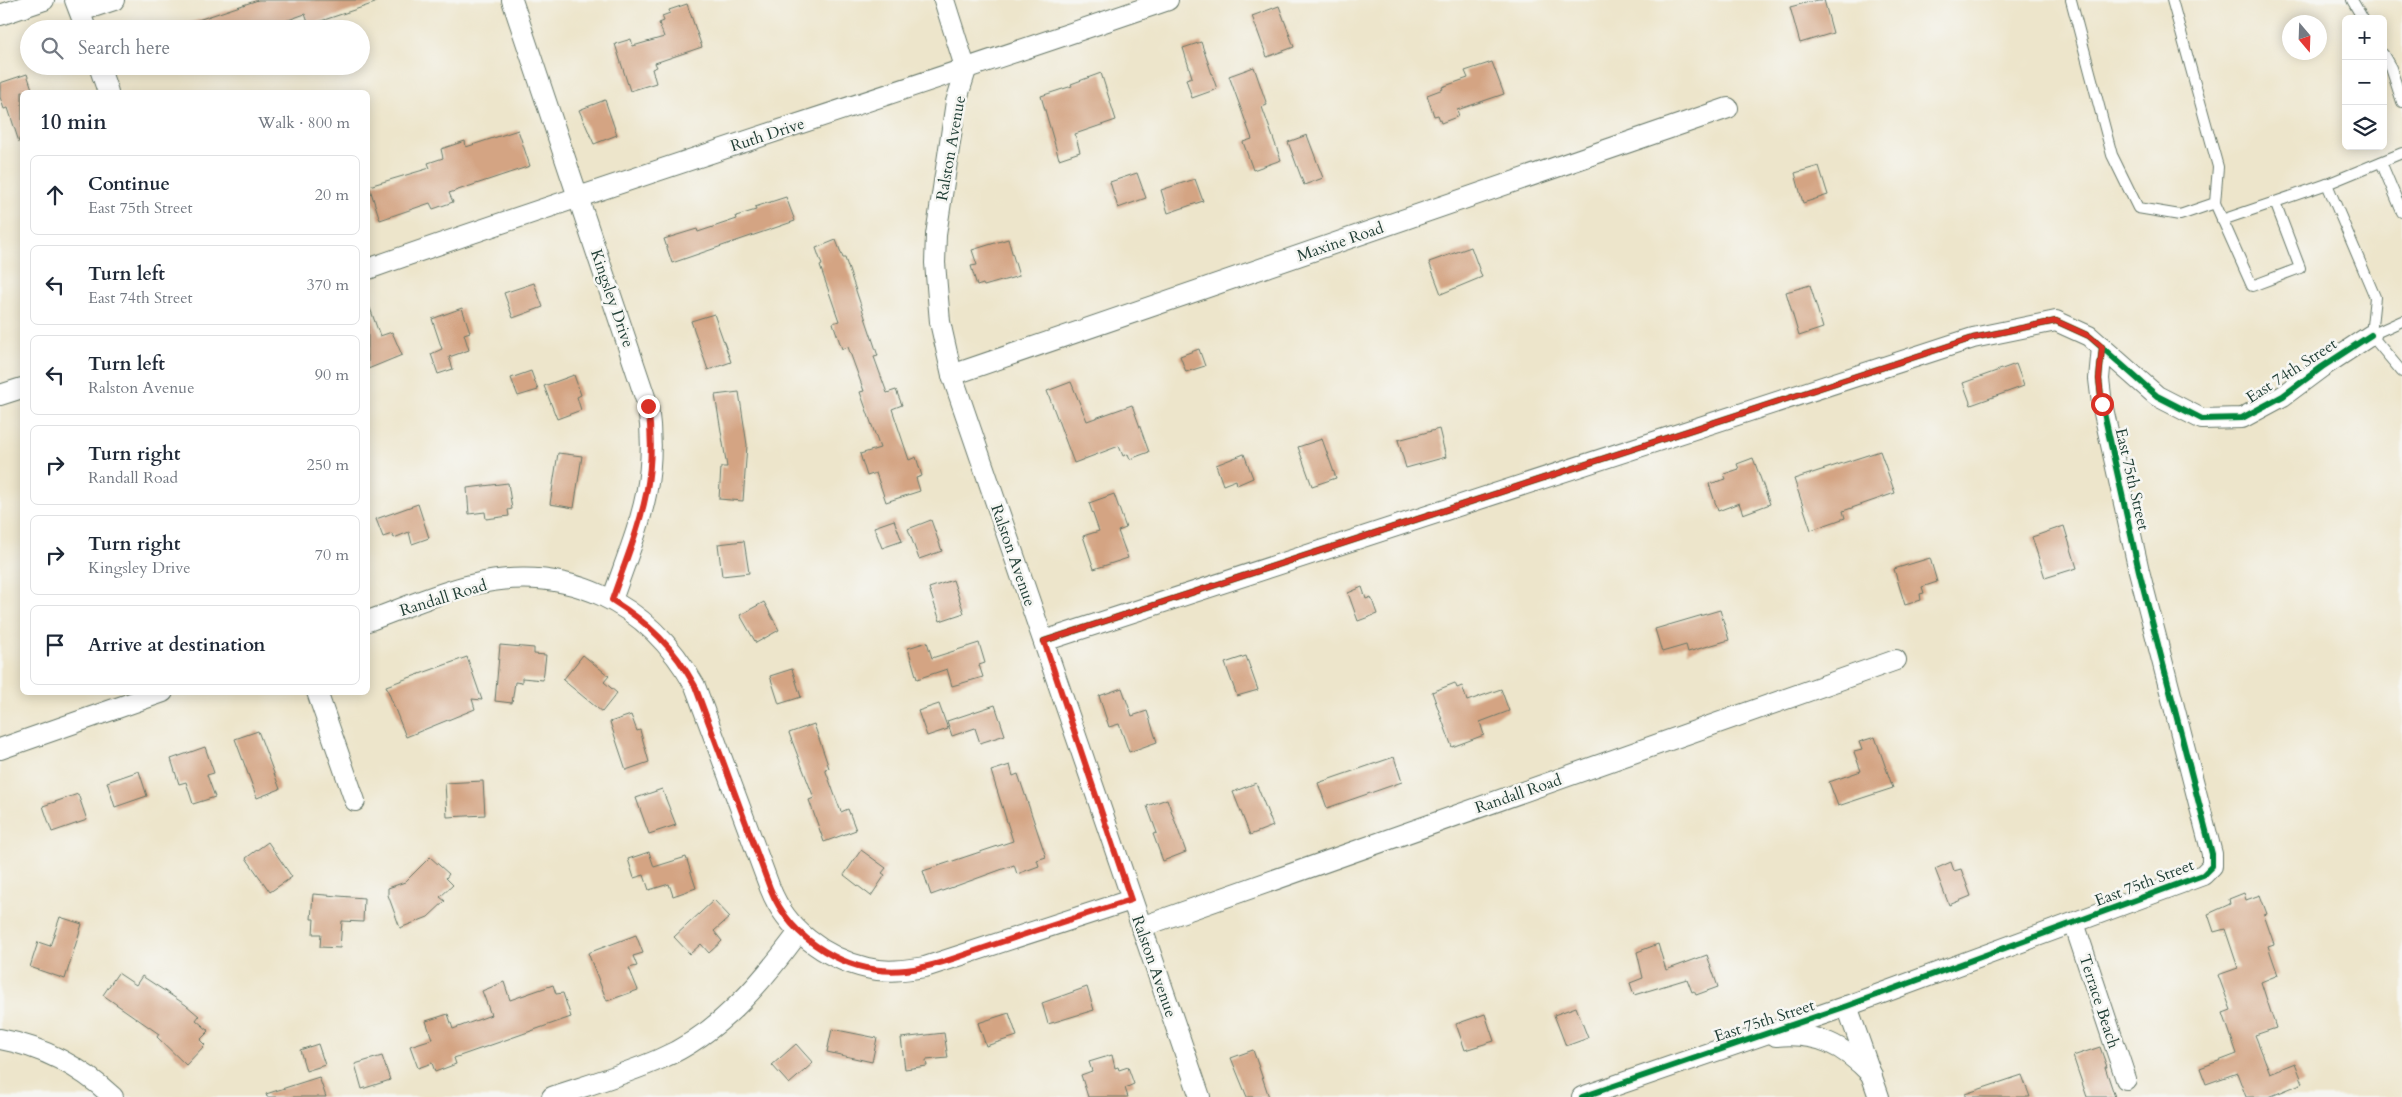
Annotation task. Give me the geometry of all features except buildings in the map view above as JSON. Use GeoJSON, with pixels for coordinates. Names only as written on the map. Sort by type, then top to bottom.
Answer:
{"type":"FeatureCollection","features":[{"type":"Feature","properties":{"kind":"street"},"geometry":{"type":"LineString","coordinates":[[0,15],[44,0]]}},
{"type":"Feature","properties":{"kind":"street"},"geometry":{"type":"LineString","coordinates":[[81,13],[114,0]]}},
{"type":"Feature","properties":{"kind":"street","name":"Kingsley Drive"},"geometry":{"type":"LineString","coordinates":[[512,0],[643,387],[652,435],[652,470],[646,503],[612,600]]}},
{"type":"Feature","properties":{"kind":"street"},"geometry":{"type":"LineString","coordinates":[[944,0],[966,70]]}},
{"type":"Feature","properties":{"kind":"street","name":"Ruth Drive"},"geometry":{"type":"LineString","coordinates":[[370,268],[578,195],[966,70],[1168,0]]}},
{"type":"Feature","properties":{"kind":"street","name":"Ralston Avenue"},"geometry":{"type":"LineString","coordinates":[[966,70],[956,102],[936,235],[935,263],[940,322],[952,375],[1200,1097]]}},
{"type":"Feature","properties":{"kind":"street"},"geometry":{"type":"LineString","coordinates":[[102,75],[107,90]]}},
{"type":"Feature","properties":{"kind":"street","name":"Maxine Road"},"geometry":{"type":"LineString","coordinates":[[952,375],[1728,108]]}},
{"type":"Feature","properties":{"kind":"street","name":"East 74th Street"},"geometry":{"type":"LineString","coordinates":[[1044,641],[1973,338],[2056,321],[2089,336],[2157,396],[2202,419],[2242,418],[2283,396],[2322,367],[2371,335]]}},
{"type":"Feature","properties":{"kind":"street","name":"East 75th Street"},"geometry":{"type":"LineString","coordinates":[[1582,1097],[1847,1006],[2074,923],[2203,875],[2212,866],[2212,854],[2139,570],[2102,404],[2099,379],[2102,347]]}},
{"type":"Feature","properties":{"kind":"street"},"geometry":{"type":"LineString","coordinates":[[0,395],[20,389]]}},
{"type":"Feature","properties":{"kind":"street","name":"Randall Road"},"geometry":{"type":"LineString","coordinates":[[370,620],[471,585],[509,579],[538,578],[576,585],[612,600],[636,614],[664,639],[681,662],[695,686],[772,893],[783,913],[799,932],[830,955],[848,962],[876,970],[905,970],[925,967],[1131,900]]}},
{"type":"Feature","properties":{"kind":"street","name":"Randall Road"},"geometry":{"type":"LineString","coordinates":[[1141,927],[1896,660]]}},
{"type":"Feature","properties":{"kind":"street"},"geometry":{"type":"LineString","coordinates":[[0,749],[154,695]]}},
{"type":"Feature","properties":{"kind":"street"},"geometry":{"type":"LineString","coordinates":[[318,695],[355,801]]}},
{"type":"Feature","properties":{"kind":"street","name":"Terrace Beach"},"geometry":{"type":"LineString","coordinates":[[2074,923],[2126,1079]]}},
{"type":"Feature","properties":{"kind":"street"},"geometry":{"type":"LineString","coordinates":[[552,1097],[661,1059],[694,1040],[732,1012],[771,970],[799,932]]}},
{"type":"Feature","properties":{"kind":"street"},"geometry":{"type":"LineString","coordinates":[[1847,1006],[1879,1097]]}},
{"type":"Feature","properties":{"kind":"street"},"geometry":{"type":"LineString","coordinates":[[1747,1041],[1785,1035],[1828,1041],[1854,1057],[1872,1074]]}},
{"type":"Feature","properties":{"kind":"street"},"geometry":{"type":"LineString","coordinates":[[0,1039],[21,1043],[64,1060],[95,1081],[113,1097]]}},
{"type":"Feature","properties":{"kind":"lane"},"geometry":{"type":"LineString","coordinates":[[2071,0],[2112,155],[2138,208],[2180,215],[2215,203]]}},
{"type":"Feature","properties":{"kind":"lane"},"geometry":{"type":"LineString","coordinates":[[2172,0],[2218,168],[2215,203],[2252,286],[2300,268],[2275,202]]}},
{"type":"Feature","properties":{"kind":"lane"},"geometry":{"type":"LineString","coordinates":[[2352,0],[2361,15]]}},
{"type":"Feature","properties":{"kind":"lane"},"geometry":{"type":"LineString","coordinates":[[2386,60],[2391,68],[2402,102]]}},
{"type":"Feature","properties":{"kind":"lane"},"geometry":{"type":"LineString","coordinates":[[2222,220],[2327,184],[2402,153]]}},
{"type":"Feature","properties":{"kind":"lane"},"geometry":{"type":"LineString","coordinates":[[2381,162],[2402,212]]}},
{"type":"Feature","properties":{"kind":"lane"},"geometry":{"type":"LineString","coordinates":[[2327,184],[2375,297],[2371,335],[2402,372]]}},
{"type":"Feature","properties":{"kind":"lane"},"geometry":{"type":"LineString","coordinates":[[2371,335],[2402,321]]}},
{"type":"Feature","properties":{"kind":"cycle path"},"geometry":{"type":"LineString","coordinates":[[1044,641],[1973,338],[2056,321],[2089,336],[2157,396],[2202,419],[2242,418],[2283,396],[2322,367],[2371,335]]}},
{"type":"Feature","properties":{"kind":"cycle path"},"geometry":{"type":"LineString","coordinates":[[1582,1097],[1847,1006],[2203,875],[2212,866],[2212,854],[2139,571],[2102,404],[2099,379],[2102,347]]}},
{"type":"Feature","properties":{"kind":"route"},"geometry":{"type":"LineString","coordinates":[[648,406],[652,435],[650,484],[646,503],[612,600],[636,614],[664,639],[681,662],[695,686],[774,899],[783,913],[799,932],[830,955],[876,970],[905,970],[925,967],[1131,900],[1044,641],[1973,338],[2056,321],[2089,336],[2102,347],[2099,379],[2102,404]]}}]}
